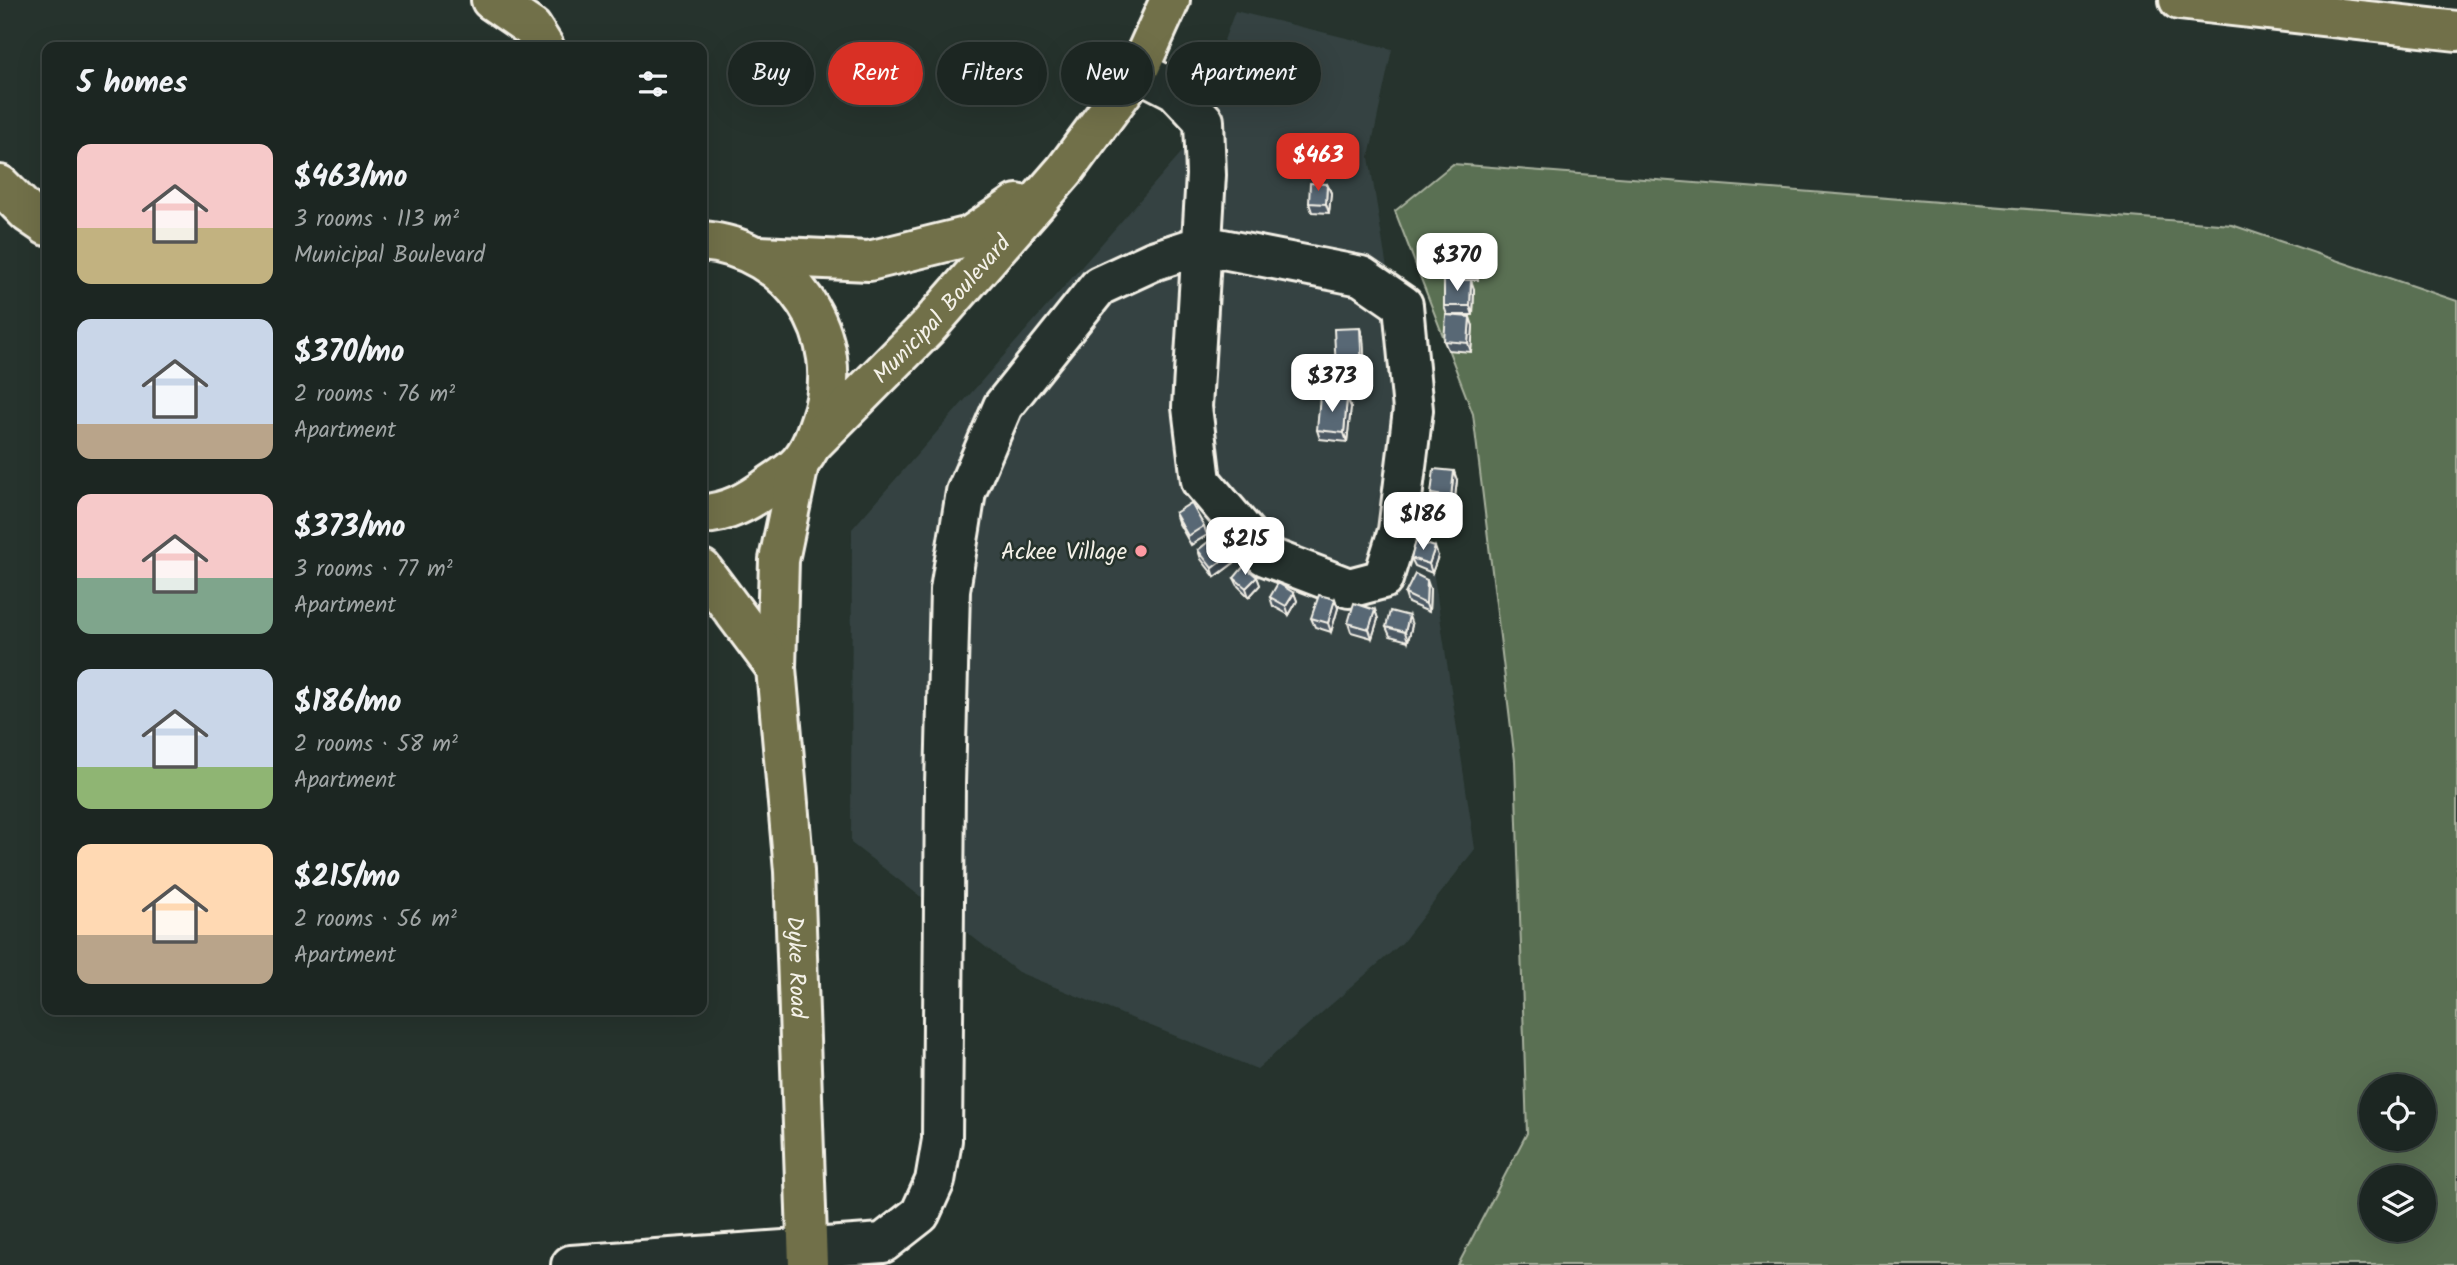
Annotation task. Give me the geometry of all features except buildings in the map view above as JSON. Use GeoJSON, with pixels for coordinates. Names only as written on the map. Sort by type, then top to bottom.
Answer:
{"type":"FeatureCollection","features":[{"type":"Feature","properties":{"kind":"main road"},"geometry":{"type":"LineString","coordinates":[[491,0],[532,28],[541,42]]}},
{"type":"Feature","properties":{"kind":"main road","name":"Municipal Boulevard"},"geometry":{"type":"LineString","coordinates":[[1151,42],[1170,0]]}},
{"type":"Feature","properties":{"kind":"main road"},"geometry":{"type":"LineString","coordinates":[[2179,0],[2457,31]]}},
{"type":"Feature","properties":{"kind":"main road","name":"Municipal Boulevard"},"geometry":{"type":"LineString","coordinates":[[707,513],[746,503],[805,454],[927,328],[1065,170],[1113,105]]}},
{"type":"Feature","properties":{"kind":"main road","name":"Municipal Boulevard"},"geometry":{"type":"LineString","coordinates":[[759,256],[869,261],[970,236],[1065,170]]}},
{"type":"Feature","properties":{"kind":"main road"},"geometry":{"type":"LineString","coordinates":[[0,185],[28,213],[42,223]]}},
{"type":"Feature","properties":{"kind":"main road"},"geometry":{"type":"LineString","coordinates":[[707,241],[723,243],[759,256]]}},
{"type":"Feature","properties":{"kind":"main road","name":"Dyke Road"},"geometry":{"type":"LineString","coordinates":[[759,256],[793,283],[817,319],[828,360],[827,404],[805,454],[779,560],[776,668],[794,870],[808,1257]]}},
{"type":"Feature","properties":{"kind":"main road"},"geometry":{"type":"LineString","coordinates":[[707,576],[776,668]]}},
{"type":"Feature","properties":{"kind":"street"},"geometry":{"type":"LineString","coordinates":[[571,1265],[808,1257],[883,1243],[920,1214],[935,1181],[942,1140],[945,785],[950,590],[966,492],[1003,406],[1099,286],[1153,261],[1202,245],[1361,276],[1403,305],[1413,410],[1398,531],[1383,579],[1349,589],[1265,556],[1201,481],[1192,407],[1202,245],[1206,175],[1204,121],[1175,90],[1153,79]]}},
{"type":"Feature","properties":{"kind":"shaded area","name":"Ackee Village"},"geometry":{"type":"Polygon","coordinates":[[[1235,11],[1392,49],[1369,157],[1475,849],[1402,943],[1257,1069],[1018,972],[851,843],[852,529],[1182,152],[1200,105],[1321,105],[1321,42],[1223,42],[1235,11]]]}},
{"type":"Feature","properties":{"kind":"green space"},"geometry":{"type":"Polygon","coordinates":[[[1453,164],[2232,225],[2457,301],[2457,1265],[1458,1265],[1527,1133],[1515,761],[1473,414],[1395,211],[1453,164]]]}},
{"type":"Feature","properties":{"kind":"place","name":"Ackee Village"},"geometry":{"type":"Point","coordinates":[1141,551]}}]}
